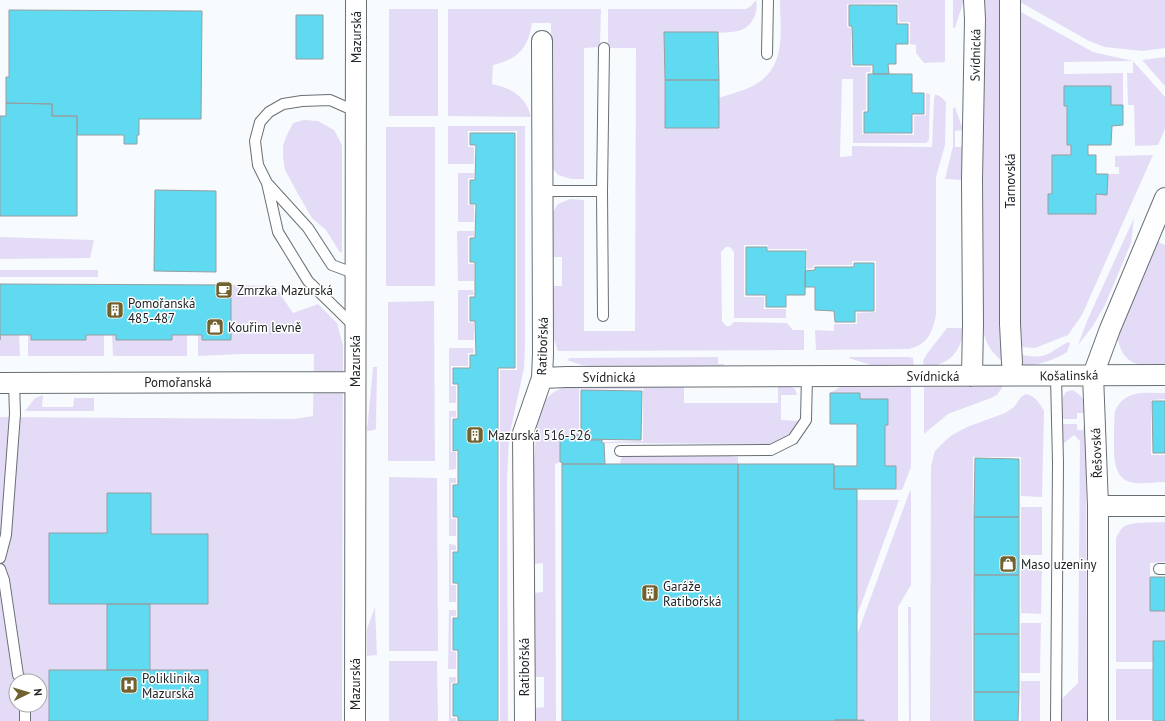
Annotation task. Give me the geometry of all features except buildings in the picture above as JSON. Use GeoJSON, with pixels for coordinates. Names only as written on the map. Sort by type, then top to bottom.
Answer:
{"type":"FeatureCollection","features":[{"type":"Feature","properties":{"kind":"street","name":"Mazurská"},"geometry":{"type":"LineString","coordinates":[[355,721],[356,0]]}},
{"type":"Feature","properties":{"kind":"street","name":"Svídnická"},"geometry":{"type":"LineString","coordinates":[[542,378],[972,376],[974,0]]}},
{"type":"Feature","properties":{"kind":"street","name":"Tarnovská"},"geometry":{"type":"LineString","coordinates":[[1010,0],[1010,324],[1012,363]]}},
{"type":"Feature","properties":{"kind":"street","name":"Ratibořská"},"geometry":{"type":"LineString","coordinates":[[525,721],[522,433],[542,378],[542,41]]}},
{"type":"Feature","properties":{"kind":"street","name":"Řešovská"},"geometry":{"type":"LineString","coordinates":[[1098,721],[1098,506],[1093,375],[1110,329],[1165,198]]}},
{"type":"Feature","properties":{"kind":"street","name":"Košalinská"},"geometry":{"type":"LineString","coordinates":[[972,376],[1165,375]]}},
{"type":"Feature","properties":{"kind":"street","name":"Pomořanská"},"geometry":{"type":"LineString","coordinates":[[7,383],[355,382]]}},
{"type":"Feature","properties":{"kind":"street"},"geometry":{"type":"LineString","coordinates":[[1098,506],[1165,506]]}},
{"type":"Feature","properties":{"kind":"lane"},"geometry":{"type":"LineString","coordinates":[[767,54],[768,0]]}},
{"type":"Feature","properties":{"kind":"lane"},"geometry":{"type":"LineString","coordinates":[[603,316],[602,191],[604,48]]}},
{"type":"Feature","properties":{"kind":"lane"},"geometry":{"type":"LineString","coordinates":[[355,112],[330,100],[302,101],[284,104],[269,112],[260,122],[255,141],[258,165],[267,183],[278,232],[308,281],[355,327]]}},
{"type":"Feature","properties":{"kind":"lane"},"geometry":{"type":"LineString","coordinates":[[267,183],[308,228],[332,265],[356,274]]}},
{"type":"Feature","properties":{"kind":"lane"},"geometry":{"type":"LineString","coordinates":[[543,191],[602,191]]}},
{"type":"Feature","properties":{"kind":"lane"},"geometry":{"type":"LineString","coordinates":[[620,451],[771,450],[793,439],[806,420],[807,376]]}},
{"type":"Feature","properties":{"kind":"lane"},"geometry":{"type":"LineString","coordinates":[[1056,376],[1058,463],[1056,721]]}},
{"type":"Feature","properties":{"kind":"lane"},"geometry":{"type":"LineString","coordinates":[[0,558],[6,535],[15,414],[7,383]]}},
{"type":"Feature","properties":{"kind":"lane"},"geometry":{"type":"LineString","coordinates":[[0,569],[4,580],[18,673]]}},
{"type":"Feature","properties":{"kind":"shaded area"},"geometry":{"type":"Polygon","coordinates":[[[756,0],[757,5],[751,23],[747,27],[738,31],[721,33],[664,33],[665,128],[719,128],[719,98],[748,88],[766,76],[773,68],[780,46],[780,0],[945,0],[945,62],[924,63],[916,53],[916,45],[910,44],[910,22],[899,22],[898,3],[847,4],[847,27],[851,28],[851,67],[871,67],[870,72],[866,72],[866,110],[862,111],[862,134],[914,135],[914,116],[926,115],[926,93],[930,94],[929,140],[926,143],[853,143],[853,79],[842,79],[840,157],[852,156],[852,146],[932,147],[935,94],[946,102],[945,145],[936,177],[936,315],[931,332],[925,341],[916,347],[909,349],[816,350],[815,330],[834,331],[834,324],[857,324],[857,313],[876,312],[876,261],[852,261],[852,265],[814,265],[813,268],[807,269],[807,249],[768,249],[768,245],[744,245],[744,297],[764,297],[764,309],[786,309],[786,318],[734,318],[734,252],[730,247],[726,247],[721,252],[722,321],[726,326],[730,326],[734,322],[787,323],[793,330],[804,330],[804,350],[558,351],[553,337],[551,286],[562,286],[562,257],[551,257],[551,215],[558,204],[570,199],[584,200],[584,331],[635,331],[636,48],[608,48],[608,9],[746,9],[756,0]]]}},
{"type":"Feature","properties":{"kind":"shaded area"},"geometry":{"type":"Polygon","coordinates":[[[953,0],[964,0],[955,28],[953,28],[953,0]]]}},
{"type":"Feature","properties":{"kind":"shaded area"},"geometry":{"type":"Polygon","coordinates":[[[982,0],[1001,0],[1002,361],[990,348],[983,331],[982,0]]]}},
{"type":"Feature","properties":{"kind":"shaded area"},"geometry":{"type":"Polygon","coordinates":[[[1020,0],[1165,0],[1165,48],[1142,51],[1105,47],[1089,41],[1020,2],[1020,0]]]}},
{"type":"Feature","properties":{"kind":"shaded area"},"geometry":{"type":"Polygon","coordinates":[[[389,9],[438,9],[438,116],[389,116],[389,9]]]}},
{"type":"Feature","properties":{"kind":"shaded area"},"geometry":{"type":"Polygon","coordinates":[[[448,9],[601,9],[600,47],[584,48],[584,179],[571,179],[558,175],[551,166],[551,23],[532,23],[528,40],[520,52],[509,60],[493,65],[492,84],[517,94],[529,110],[531,117],[448,116],[448,9]]]}},
{"type":"Feature","properties":{"kind":"shaded area"},"geometry":{"type":"Polygon","coordinates":[[[1021,12],[1093,52],[1133,61],[1064,62],[1064,74],[1123,73],[1123,105],[1111,105],[1111,86],[1064,86],[1064,106],[1067,106],[1067,145],[1071,145],[1071,155],[1052,155],[1052,194],[1048,194],[1048,214],[1096,214],[1096,194],[1107,195],[1108,174],[1119,174],[1119,167],[1115,167],[1115,156],[1153,155],[1082,315],[1068,335],[1035,348],[1021,347],[1021,12]]]}},
{"type":"Feature","properties":{"kind":"shaded area"},"geometry":{"type":"Polygon","coordinates":[[[1165,57],[1165,86],[1142,60],[1165,57]]]}},
{"type":"Feature","properties":{"kind":"shaded area"},"geometry":{"type":"Polygon","coordinates":[[[1133,61],[1165,97],[1165,129],[1158,145],[1135,146],[1134,105],[1128,105],[1127,73],[1133,73],[1133,61]]]}},
{"type":"Feature","properties":{"kind":"shaded area"},"geometry":{"type":"Polygon","coordinates":[[[955,107],[963,130],[955,131],[955,147],[963,147],[963,180],[945,179],[953,146],[953,108],[955,107]]]}},
{"type":"Feature","properties":{"kind":"shaded area"},"geometry":{"type":"Polygon","coordinates":[[[304,120],[318,121],[334,130],[342,145],[342,253],[339,251],[326,230],[312,218],[285,170],[283,146],[286,137],[293,123],[304,120]]]}},
{"type":"Feature","properties":{"kind":"shaded area"},"geometry":{"type":"Polygon","coordinates":[[[448,126],[525,126],[524,368],[509,437],[507,480],[508,721],[500,721],[500,370],[517,370],[517,131],[468,131],[468,147],[474,147],[474,164],[448,164],[448,126]]]}},
{"type":"Feature","properties":{"kind":"shaded area"},"geometry":{"type":"Polygon","coordinates":[[[386,127],[435,127],[435,286],[386,286],[386,127]]]}},
{"type":"Feature","properties":{"kind":"shaded area"},"geometry":{"type":"Polygon","coordinates":[[[458,173],[474,173],[474,178],[468,178],[468,205],[474,205],[474,222],[458,222],[458,173]]]}},
{"type":"Feature","properties":{"kind":"shaded area"},"geometry":{"type":"Polygon","coordinates":[[[1134,218],[1131,243],[1105,305],[1093,326],[1078,345],[1087,321],[1134,218]]]}},
{"type":"Feature","properties":{"kind":"shaded area"},"geometry":{"type":"Polygon","coordinates":[[[457,231],[474,231],[474,236],[468,236],[468,264],[474,264],[474,281],[458,281],[457,231]]]}},
{"type":"Feature","properties":{"kind":"shaded area"},"geometry":{"type":"Polygon","coordinates":[[[0,237],[94,240],[90,258],[0,259],[0,237]]]}},
{"type":"Feature","properties":{"kind":"shaded area"},"geometry":{"type":"Polygon","coordinates":[[[1154,240],[1165,245],[1165,366],[1147,366],[1133,362],[1123,353],[1119,345],[1117,335],[1154,240]]]}},
{"type":"Feature","properties":{"kind":"shaded area"},"geometry":{"type":"Polygon","coordinates":[[[0,270],[98,270],[98,277],[0,277],[0,270]]]}},
{"type":"Feature","properties":{"kind":"shaded area"},"geometry":{"type":"Polygon","coordinates":[[[231,285],[275,286],[293,313],[318,304],[337,323],[343,345],[342,721],[208,721],[208,670],[150,670],[150,604],[208,604],[208,534],[151,534],[151,493],[107,493],[107,533],[49,534],[49,604],[107,604],[107,670],[49,670],[49,721],[0,721],[0,417],[293,419],[313,416],[314,354],[243,354],[198,356],[198,335],[202,335],[203,340],[231,340],[231,285]]]}},
{"type":"Feature","properties":{"kind":"shaded area"},"geometry":{"type":"Polygon","coordinates":[[[458,290],[473,290],[474,295],[468,295],[468,322],[474,323],[474,340],[458,340],[458,290]]]}},
{"type":"Feature","properties":{"kind":"shaded area"},"geometry":{"type":"Polygon","coordinates":[[[434,301],[435,461],[388,461],[388,302],[434,301]]]}},
{"type":"Feature","properties":{"kind":"shaded area"},"geometry":{"type":"Polygon","coordinates":[[[947,328],[964,328],[957,351],[947,361],[933,366],[924,367],[923,361],[926,355],[947,328]]]}},
{"type":"Feature","properties":{"kind":"shaded area"},"geometry":{"type":"Polygon","coordinates":[[[19,334],[20,356],[0,356],[0,335],[19,334]]]}},
{"type":"Feature","properties":{"kind":"shaded area"},"geometry":{"type":"Polygon","coordinates":[[[28,334],[31,335],[31,340],[86,340],[86,335],[104,335],[104,356],[28,356],[28,334]]]}},
{"type":"Feature","properties":{"kind":"shaded area"},"geometry":{"type":"Polygon","coordinates":[[[112,335],[116,335],[116,340],[172,340],[172,335],[187,335],[187,356],[113,356],[112,335]]]}},
{"type":"Feature","properties":{"kind":"shaded area"},"geometry":{"type":"Polygon","coordinates":[[[1069,342],[1067,352],[1062,355],[1045,362],[1022,366],[1022,355],[1042,356],[1069,342]]]}},
{"type":"Feature","properties":{"kind":"shaded area"},"geometry":{"type":"Polygon","coordinates":[[[449,348],[473,348],[474,353],[468,353],[468,366],[451,366],[451,386],[456,386],[456,403],[449,403],[449,348]]]}},
{"type":"Feature","properties":{"kind":"shaded area"},"geometry":{"type":"Polygon","coordinates":[[[718,357],[718,364],[724,364],[723,366],[589,366],[567,360],[570,358],[718,357]]]}},
{"type":"Feature","properties":{"kind":"shaded area"},"geometry":{"type":"Polygon","coordinates":[[[849,357],[909,357],[913,358],[914,367],[874,366],[849,357]]]}},
{"type":"Feature","properties":{"kind":"shaded area"},"geometry":{"type":"Polygon","coordinates":[[[373,367],[377,367],[376,428],[375,430],[367,431],[373,367]]]}},
{"type":"Feature","properties":{"kind":"shaded area"},"geometry":{"type":"Polygon","coordinates":[[[569,386],[642,386],[642,389],[579,389],[579,435],[560,435],[560,462],[555,464],[556,721],[534,721],[534,708],[544,707],[544,677],[534,677],[534,593],[543,592],[543,563],[534,564],[533,505],[537,426],[540,410],[547,398],[557,390],[569,386]]]}},
{"type":"Feature","properties":{"kind":"shaded area"},"geometry":{"type":"Polygon","coordinates":[[[643,386],[684,386],[684,403],[778,403],[778,386],[790,386],[795,389],[797,395],[781,395],[781,420],[799,421],[791,433],[778,441],[769,444],[604,443],[643,441],[643,386]]]}},
{"type":"Feature","properties":{"kind":"shaded area"},"geometry":{"type":"Polygon","coordinates":[[[911,386],[911,467],[902,490],[896,490],[896,466],[885,466],[885,425],[888,425],[888,400],[860,399],[860,393],[830,393],[840,387],[911,386]]]}},
{"type":"Feature","properties":{"kind":"shaded area"},"geometry":{"type":"Polygon","coordinates":[[[1003,386],[997,395],[948,414],[924,434],[924,387],[1003,386]]]}},
{"type":"Feature","properties":{"kind":"shaded area"},"geometry":{"type":"Polygon","coordinates":[[[1072,390],[1083,399],[1087,419],[1084,419],[1084,413],[1077,413],[1077,419],[1062,419],[1063,397],[1066,392],[1072,390]]]}},
{"type":"Feature","properties":{"kind":"shaded area"},"geometry":{"type":"Polygon","coordinates":[[[1143,393],[1165,393],[1165,399],[1151,400],[1151,455],[1165,455],[1165,482],[1134,483],[1127,481],[1118,472],[1116,466],[1114,452],[1115,411],[1124,399],[1130,396],[1143,393]]]}},
{"type":"Feature","properties":{"kind":"shaded area"},"geometry":{"type":"Polygon","coordinates":[[[1026,394],[1035,398],[1044,411],[1042,497],[1021,496],[1021,457],[973,457],[972,721],[930,721],[931,466],[935,451],[952,435],[967,427],[1005,413],[1014,407],[1021,397],[1026,394]]]}},
{"type":"Feature","properties":{"kind":"shaded area"},"geometry":{"type":"Polygon","coordinates":[[[43,395],[42,407],[73,407],[74,398],[94,398],[94,411],[25,411],[35,398],[43,395]]]}},
{"type":"Feature","properties":{"kind":"shaded area"},"geometry":{"type":"Polygon","coordinates":[[[449,411],[456,411],[456,417],[451,417],[451,452],[456,452],[456,469],[449,470],[449,411]]]}},
{"type":"Feature","properties":{"kind":"shaded area"},"geometry":{"type":"Polygon","coordinates":[[[1062,424],[1077,424],[1077,430],[1083,430],[1084,424],[1086,424],[1087,721],[1061,721],[1062,699],[1078,683],[1080,441],[1074,435],[1063,444],[1062,424]]]}},
{"type":"Feature","properties":{"kind":"shaded area"},"geometry":{"type":"Polygon","coordinates":[[[627,455],[732,456],[738,457],[738,464],[620,464],[621,458],[627,455]]]}},
{"type":"Feature","properties":{"kind":"shaded area"},"geometry":{"type":"Polygon","coordinates":[[[389,477],[437,478],[438,651],[389,651],[389,477]]]}},
{"type":"Feature","properties":{"kind":"shaded area"},"geometry":{"type":"Polygon","coordinates":[[[449,478],[456,478],[456,483],[451,483],[451,519],[456,519],[456,536],[449,536],[449,478]]]}},
{"type":"Feature","properties":{"kind":"shaded area"},"geometry":{"type":"Polygon","coordinates":[[[911,490],[911,585],[898,607],[898,721],[864,721],[858,719],[857,635],[911,490]]]}},
{"type":"Feature","properties":{"kind":"shaded area"},"geometry":{"type":"Polygon","coordinates":[[[857,500],[899,500],[857,616],[857,500]]]}},
{"type":"Feature","properties":{"kind":"shaded area"},"geometry":{"type":"Polygon","coordinates":[[[1021,507],[1042,507],[1042,555],[1021,555],[1021,507]]]}},
{"type":"Feature","properties":{"kind":"shaded area"},"geometry":{"type":"Polygon","coordinates":[[[1165,522],[1165,562],[1150,563],[1150,611],[1165,611],[1165,641],[1153,641],[1153,662],[1116,662],[1116,538],[1122,528],[1127,525],[1137,523],[1165,522]]]}},
{"type":"Feature","properties":{"kind":"shaded area"},"geometry":{"type":"Polygon","coordinates":[[[449,544],[456,545],[456,550],[451,550],[451,585],[456,585],[456,602],[449,602],[449,544]]]}},
{"type":"Feature","properties":{"kind":"shaded area"},"geometry":{"type":"Polygon","coordinates":[[[1021,564],[1042,565],[1041,614],[1021,613],[1021,564]]]}},
{"type":"Feature","properties":{"kind":"shaded area"},"geometry":{"type":"Polygon","coordinates":[[[375,607],[377,655],[367,656],[367,629],[375,607]]]}},
{"type":"Feature","properties":{"kind":"shaded area"},"geometry":{"type":"Polygon","coordinates":[[[908,607],[911,607],[911,721],[909,721],[908,607]]]}},
{"type":"Feature","properties":{"kind":"shaded area"},"geometry":{"type":"Polygon","coordinates":[[[449,610],[456,610],[456,616],[451,616],[451,651],[456,652],[456,669],[448,669],[449,610]]]}},
{"type":"Feature","properties":{"kind":"shaded area"},"geometry":{"type":"Polygon","coordinates":[[[1021,623],[1041,623],[1040,673],[1021,673],[1021,623]]]}},
{"type":"Feature","properties":{"kind":"shaded area"},"geometry":{"type":"Polygon","coordinates":[[[389,661],[437,661],[438,721],[389,721],[389,661]]]}},
{"type":"Feature","properties":{"kind":"shaded area"},"geometry":{"type":"Polygon","coordinates":[[[1116,669],[1153,669],[1153,720],[1116,720],[1116,669]]]}},
{"type":"Feature","properties":{"kind":"shaded area"},"geometry":{"type":"Polygon","coordinates":[[[449,677],[456,677],[456,682],[451,683],[451,718],[456,718],[456,721],[449,721],[449,677]]]}},
{"type":"Feature","properties":{"kind":"shaded area"},"geometry":{"type":"Polygon","coordinates":[[[1021,681],[1040,681],[1040,721],[1021,721],[1021,681]]]}},
{"type":"Feature","properties":{"kind":"place","name":"Zmrzka Mazurská"},"geometry":{"type":"Point","coordinates":[224,290]}},
{"type":"Feature","properties":{"kind":"place","name":"Pomořanská 485-487"},"geometry":{"type":"Point","coordinates":[115,310]}},
{"type":"Feature","properties":{"kind":"place","name":"Kouřim levně"},"geometry":{"type":"Point","coordinates":[215,327]}},
{"type":"Feature","properties":{"kind":"place","name":"Mazurská 516-526"},"geometry":{"type":"Point","coordinates":[475,435]}},
{"type":"Feature","properties":{"kind":"place","name":"Maso uzeniny"},"geometry":{"type":"Point","coordinates":[1008,564]}},
{"type":"Feature","properties":{"kind":"place","name":"Garáže Ratibořská"},"geometry":{"type":"Point","coordinates":[650,593]}},
{"type":"Feature","properties":{"kind":"place","name":"Poliklinika Mazurská"},"geometry":{"type":"Point","coordinates":[129,685]}}]}
